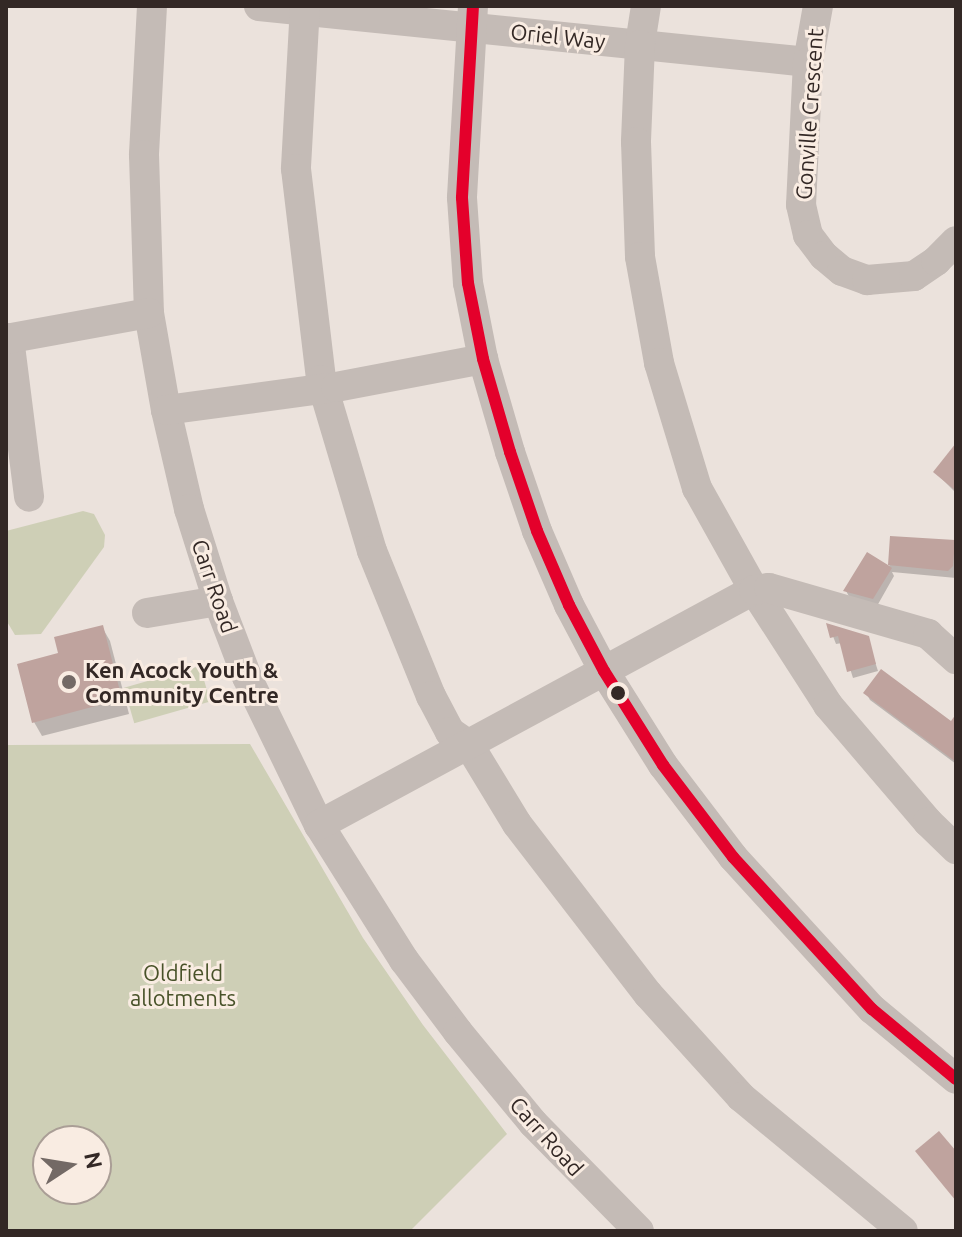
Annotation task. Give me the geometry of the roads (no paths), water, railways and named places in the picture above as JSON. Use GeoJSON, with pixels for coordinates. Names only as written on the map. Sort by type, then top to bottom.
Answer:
{"type":"FeatureCollection","features":[{"type":"Feature","properties":{"kind":"street","name":"Carr Road"},"geometry":{"type":"LineString","coordinates":[[152,6],[144,155],[144,236],[149,313],[166,410],[189,509],[218,601],[247,677],[319,825],[362,896],[458,1032],[533,1123],[639,1231]]}},
{"type":"Feature","properties":{"kind":"street","name":"Oriel Way"},"geometry":{"type":"LineString","coordinates":[[259,6],[472,17],[640,45],[808,62]]}},
{"type":"Feature","properties":{"kind":"street"},"geometry":{"type":"LineString","coordinates":[[646,6],[640,45],[636,142],[640,257],[659,363],[697,488],[754,590],[828,705],[928,822],[956,849]]}},
{"type":"Feature","properties":{"kind":"street","name":"Gonville Crescent"},"geometry":{"type":"LineString","coordinates":[[818,6],[808,62],[801,205],[808,235],[824,256],[842,271],[867,280],[914,276],[936,261],[956,241]]}},
{"type":"Feature","properties":{"kind":"street"},"geometry":{"type":"LineString","coordinates":[[305,8],[296,169],[311,315],[324,388],[347,474],[400,629],[450,732],[469,745],[517,824],[658,1006],[741,1097],[903,1231]]}},
{"type":"Feature","properties":{"kind":"street"},"geometry":{"type":"LineString","coordinates":[[472,17],[462,198],[468,283],[483,359],[537,531],[569,605],[604,671],[663,765],[733,857],[810,945],[872,1009],[956,1079]]}},
{"type":"Feature","properties":{"kind":"street"},"geometry":{"type":"LineString","coordinates":[[29,497],[7,338],[149,313]]}},
{"type":"Feature","properties":{"kind":"street"},"geometry":{"type":"LineString","coordinates":[[166,410],[324,388],[483,359]]}},
{"type":"Feature","properties":{"kind":"street"},"geometry":{"type":"LineString","coordinates":[[319,825],[754,590],[769,588],[928,634],[956,659]]}},
{"type":"Feature","properties":{"kind":"street"},"geometry":{"type":"LineString","coordinates":[[147,613],[218,601]]}},
{"type":"Feature","properties":{"kind":"place","name":"Ken Acock Youth & Community Centre"},"geometry":{"type":"Point","coordinates":[69,682]}},
{"type":"Feature","properties":{"kind":"park label","name":"Oldfield allotments"},"geometry":{"type":"Point","coordinates":[183,984]}}]}
